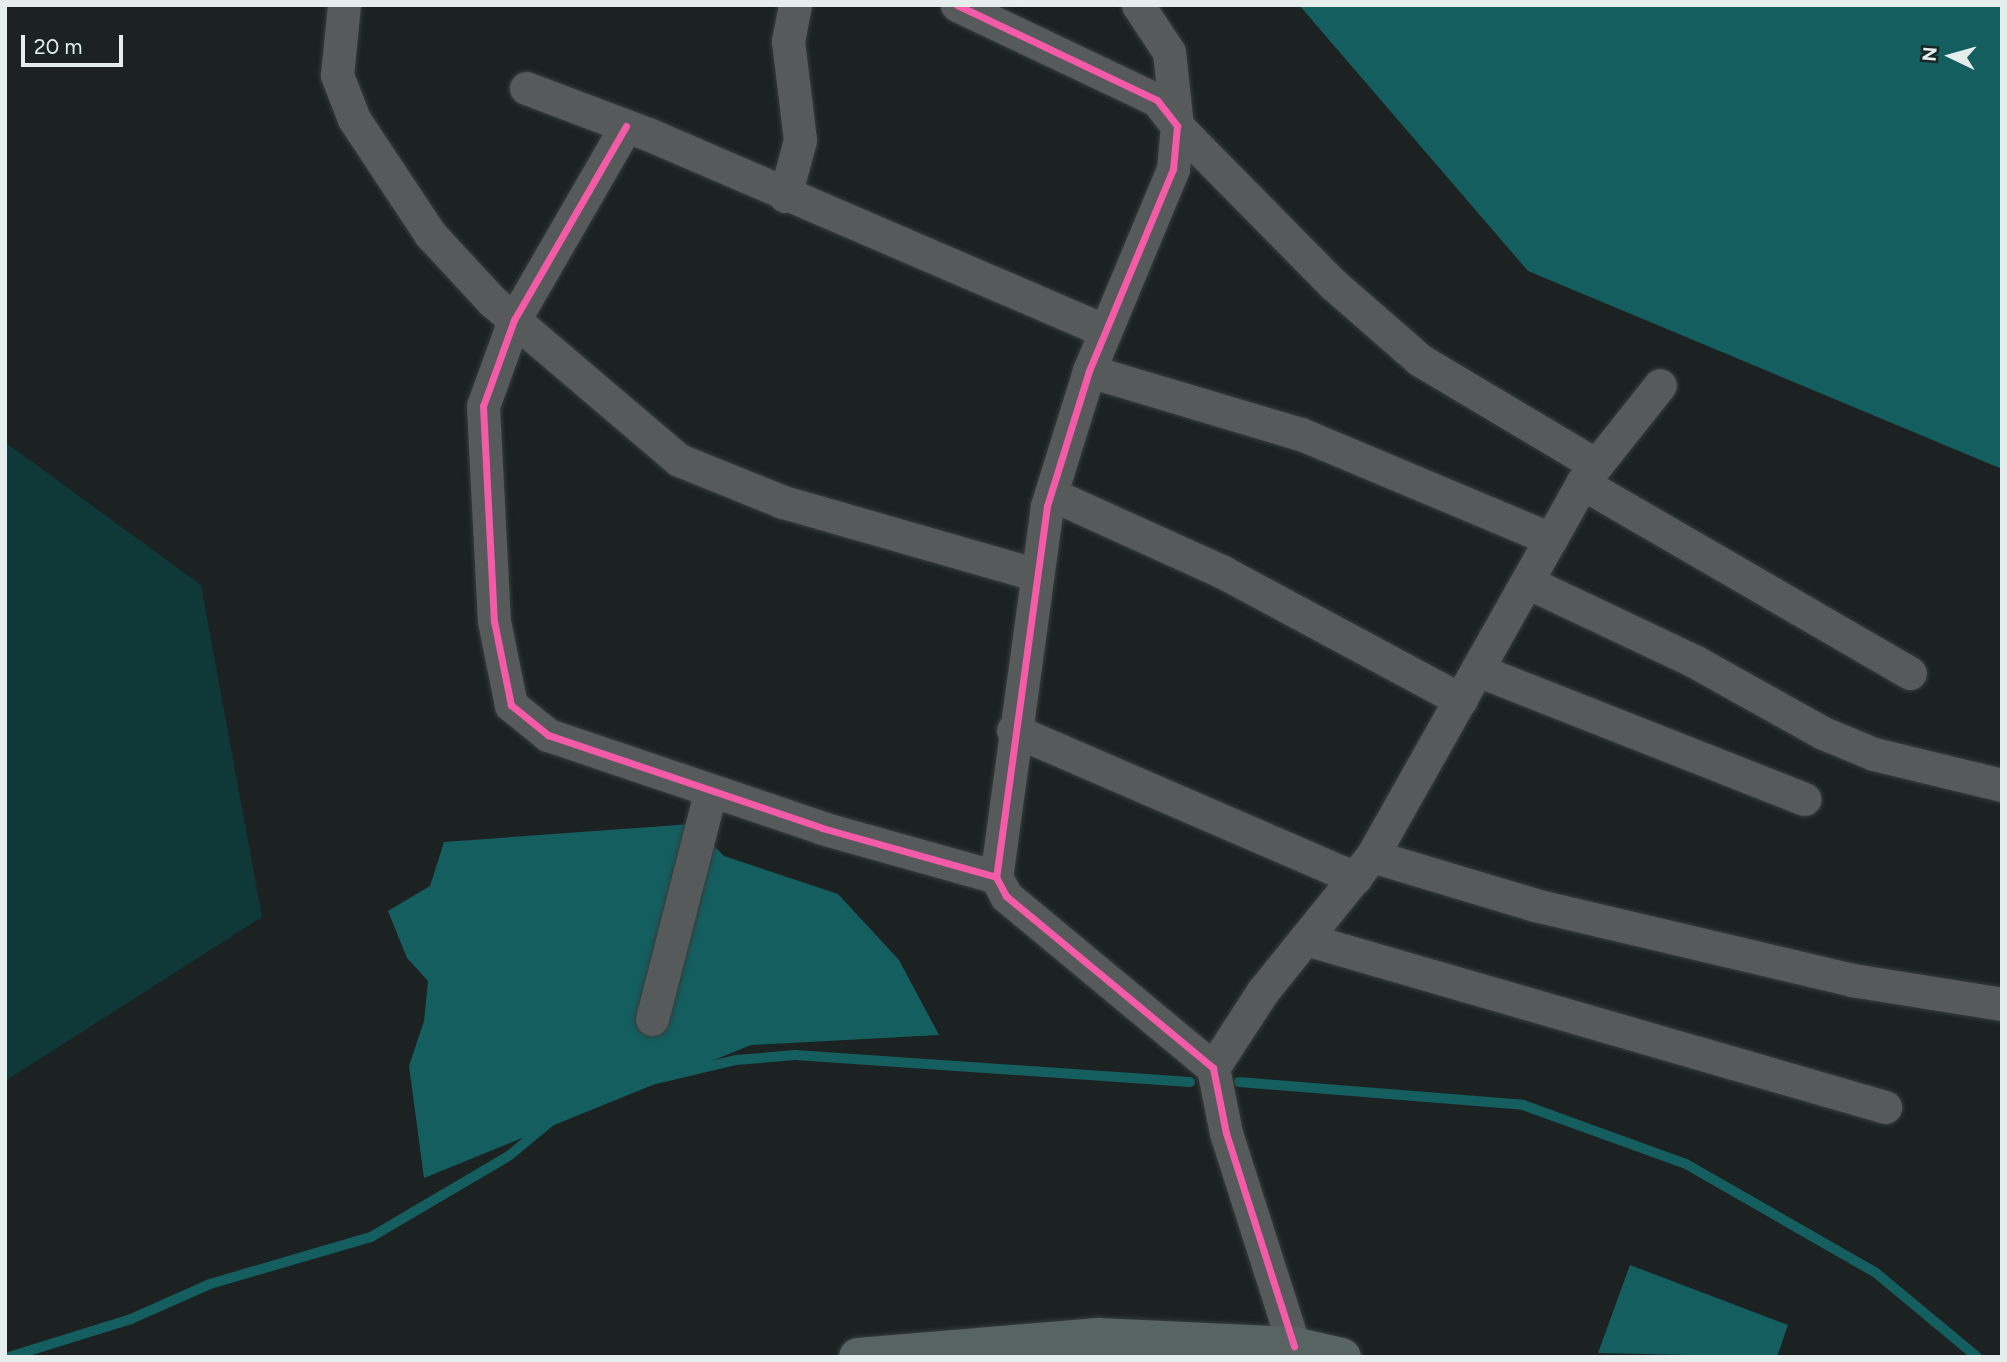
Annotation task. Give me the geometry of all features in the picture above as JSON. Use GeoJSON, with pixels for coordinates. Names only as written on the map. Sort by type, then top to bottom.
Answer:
{"type":"FeatureCollection","features":[{"type":"Feature","properties":{"kind":"main road"},"geometry":{"type":"LineString","coordinates":[[858,1357],[981,1350],[1098,1337],[1294,1346],[1342,1357]]}},
{"type":"Feature","properties":{"kind":"street"},"geometry":{"type":"LineString","coordinates":[[344,5],[337,75],[354,119],[430,234],[514,320],[679,460],[783,502],[1034,574]]}},
{"type":"Feature","properties":{"kind":"street"},"geometry":{"type":"LineString","coordinates":[[785,197],[800,140],[788,41],[795,5]]}},
{"type":"Feature","properties":{"kind":"street"},"geometry":{"type":"LineString","coordinates":[[957,5],[1157,100],[1177,126],[1376,325],[1420,360],[1589,474],[1910,673]]}},
{"type":"Feature","properties":{"kind":"street"},"geometry":{"type":"LineString","coordinates":[[1139,5],[1169,52],[1177,126],[1173,169],[1089,371],[1051,494],[1034,574],[996,877],[1006,897],[1213,1068],[1226,1133],[1294,1346]]}},
{"type":"Feature","properties":{"kind":"street"},"geometry":{"type":"LineString","coordinates":[[526,88],[626,126],[785,197],[1105,331]]}},
{"type":"Feature","properties":{"kind":"street"},"geometry":{"type":"LineString","coordinates":[[626,126],[514,320],[483,406],[482,431],[494,621],[511,705],[548,735],[711,790],[996,877]]}},
{"type":"Feature","properties":{"kind":"street"},"geometry":{"type":"LineString","coordinates":[[1089,371],[1301,434],[1551,539]]}},
{"type":"Feature","properties":{"kind":"street"},"geometry":{"type":"LineString","coordinates":[[1213,1068],[1305,939],[1363,867],[1589,474],[1660,386]]}},
{"type":"Feature","properties":{"kind":"street"},"geometry":{"type":"LineString","coordinates":[[1051,494],[1223,572],[1461,699]]}},
{"type":"Feature","properties":{"kind":"street"},"geometry":{"type":"LineString","coordinates":[[1527,582],[1695,661],[1823,733],[1874,754],[2002,785]]}},
{"type":"Feature","properties":{"kind":"street"},"geometry":{"type":"LineString","coordinates":[[1477,670],[1804,799]]}},
{"type":"Feature","properties":{"kind":"street"},"geometry":{"type":"LineString","coordinates":[[1013,730],[1363,867],[1852,980],[2001,1003]]}},
{"type":"Feature","properties":{"kind":"street"},"geometry":{"type":"LineString","coordinates":[[652,1019],[711,790]]}},
{"type":"Feature","properties":{"kind":"street"},"geometry":{"type":"LineString","coordinates":[[1305,939],[1885,1107]]}},
{"type":"Feature","properties":{"kind":"shaded area"},"geometry":{"type":"Polygon","coordinates":[[[1299,5],[2002,5],[2002,469],[1528,271],[1299,5]]]}},
{"type":"Feature","properties":{"kind":"shaded area"},"geometry":{"type":"Polygon","coordinates":[[[5,442],[201,585],[262,917],[5,1081],[5,442]]]}},
{"type":"Feature","properties":{"kind":"shaded area"},"geometry":{"type":"Polygon","coordinates":[[[692,824],[724,856],[838,894],[899,960],[939,1035],[751,1045],[424,1178],[409,1066],[424,1021],[428,981],[407,958],[388,911],[430,886],[444,842],[692,824]]]}},
{"type":"Feature","properties":{"kind":"shaded area"},"geometry":{"type":"Polygon","coordinates":[[[1630,1265],[1788,1325],[1777,1357],[1598,1353],[1630,1265]]]}},
{"type":"Feature","properties":{"kind":"waterway"},"geometry":{"type":"LineString","coordinates":[[656,1079],[736,1060],[795,1055],[1190,1082]]}},
{"type":"Feature","properties":{"kind":"waterway"},"geometry":{"type":"LineString","coordinates":[[1239,1082],[1523,1105],[1686,1164],[1876,1273],[1977,1357]]}},
{"type":"Feature","properties":{"kind":"waterway"},"geometry":{"type":"LineString","coordinates":[[9,1357],[131,1319],[210,1284],[371,1237],[510,1155],[553,1119]]}},
{"type":"Feature","properties":{"kind":"cycle path"},"geometry":{"type":"LineString","coordinates":[[957,5],[1157,100],[1177,126],[1173,169],[1089,371],[1047,506],[996,877],[1006,896],[1213,1068],[1226,1133],[1294,1346]]}},
{"type":"Feature","properties":{"kind":"cycle path"},"geometry":{"type":"LineString","coordinates":[[626,126],[514,320],[483,406],[494,621],[511,705],[548,735],[822,828],[996,877]]}}]}
